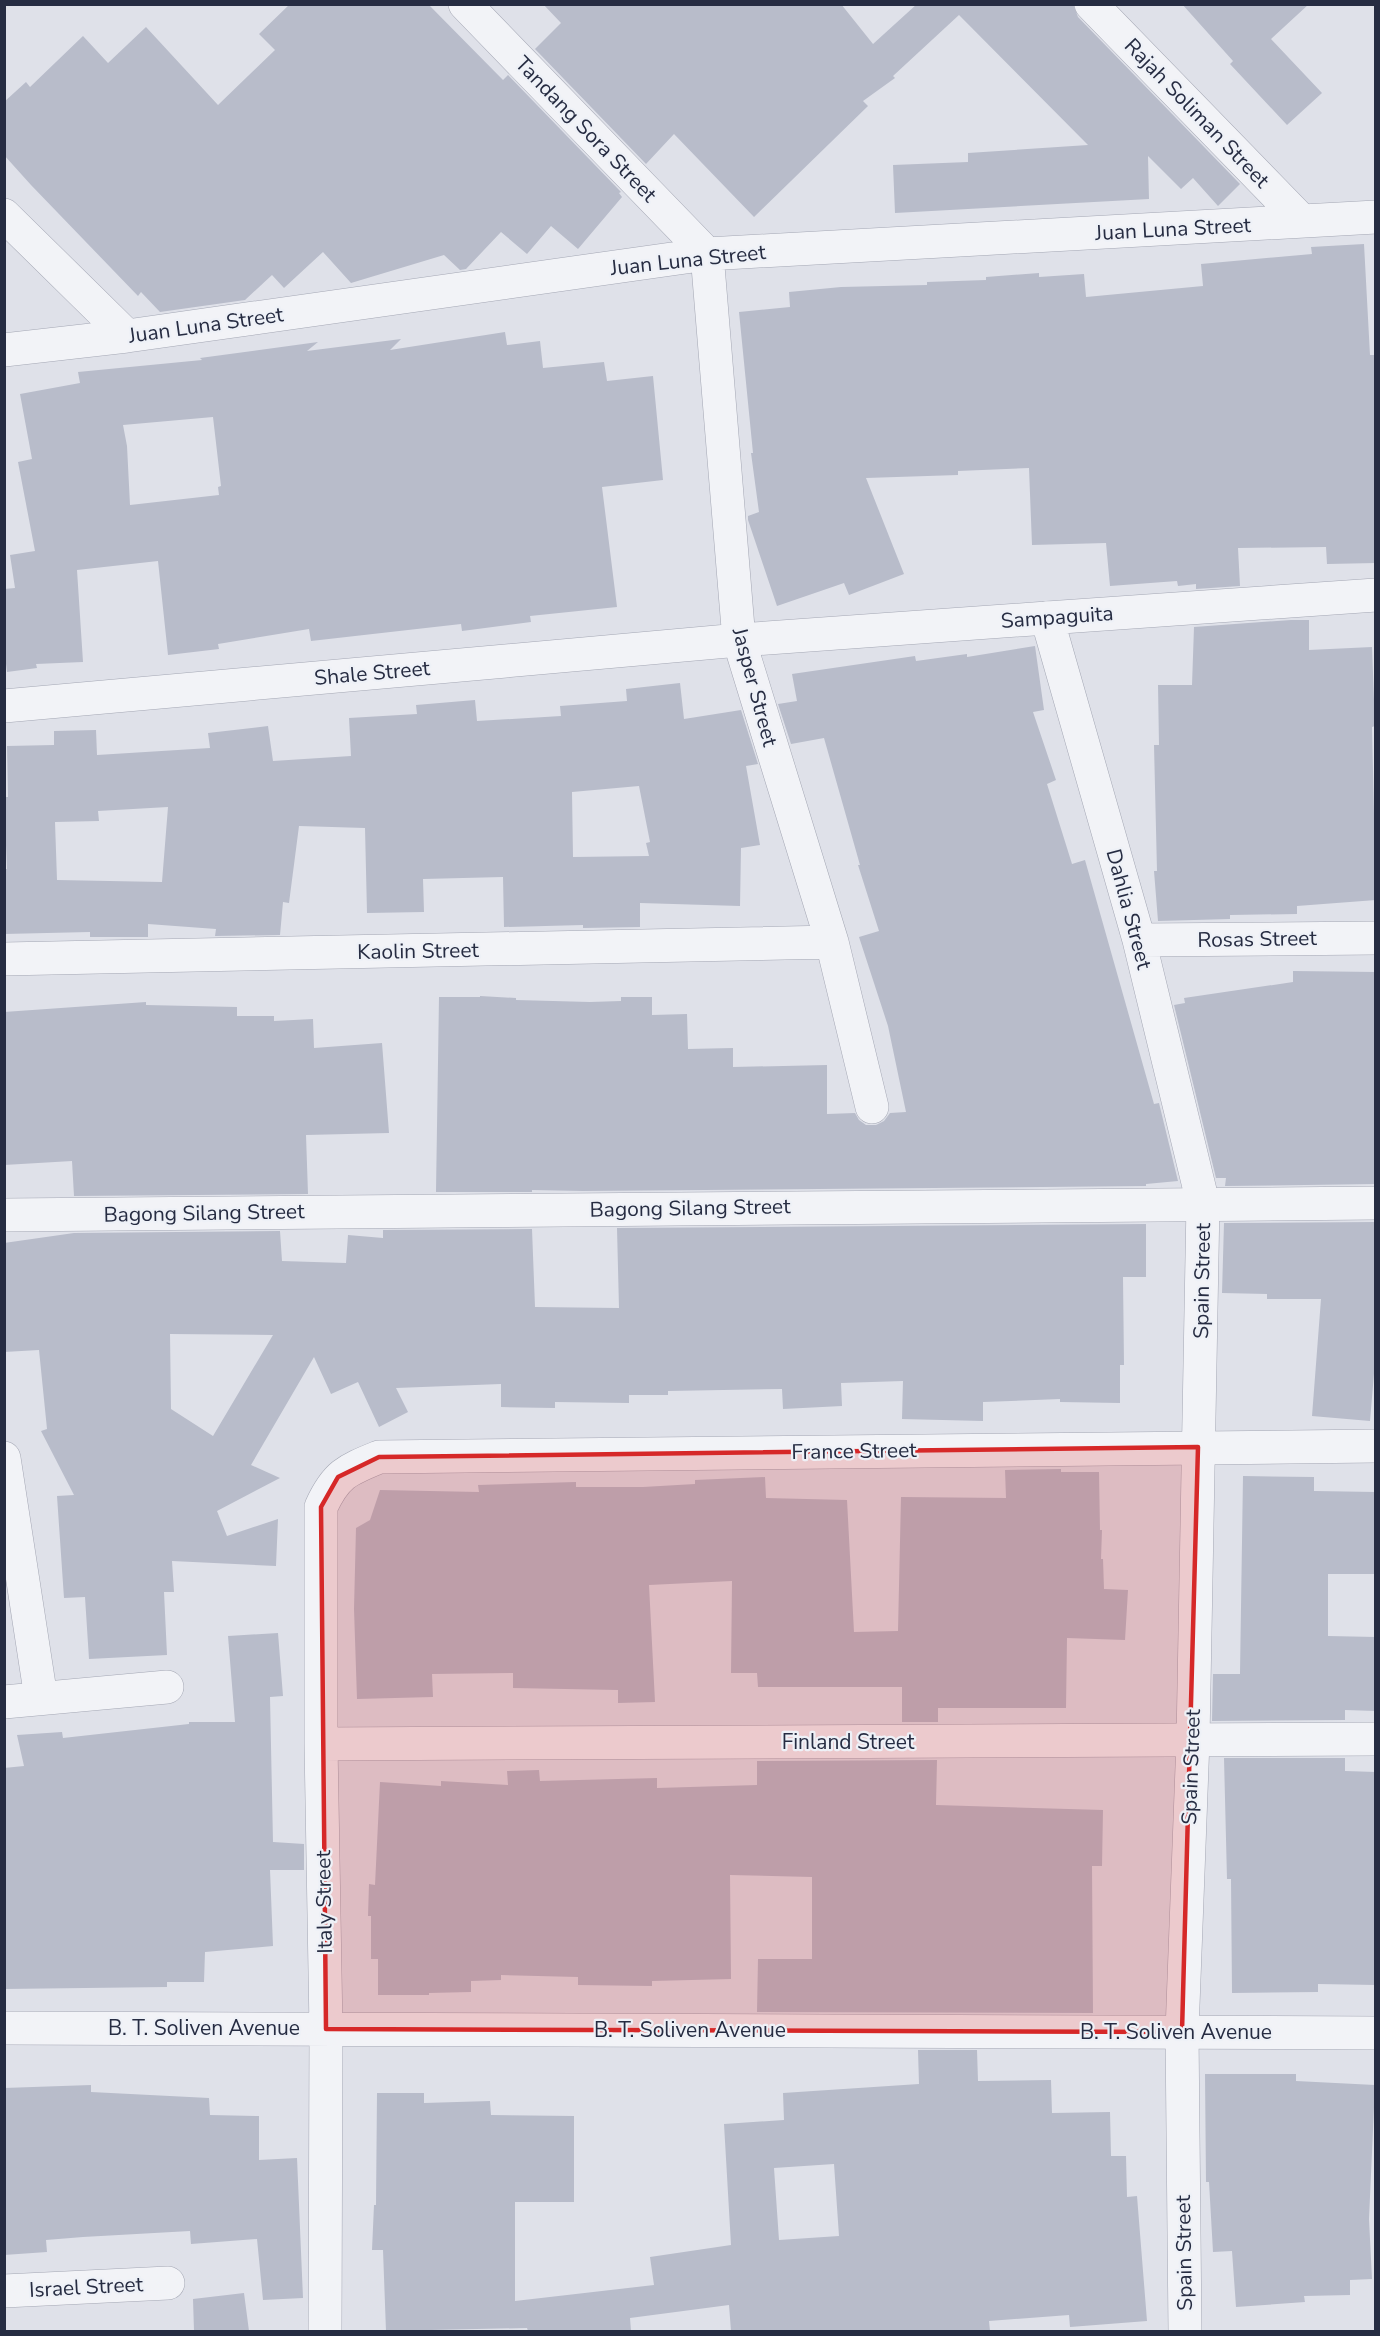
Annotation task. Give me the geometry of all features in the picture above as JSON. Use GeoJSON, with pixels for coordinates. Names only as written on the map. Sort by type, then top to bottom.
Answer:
{"type":"FeatureCollection","features":[{"type":"Feature","properties":{"kind":"street","name":"Tandang Sora Street"},"geometry":{"type":"LineString","coordinates":[[465,4],[707,254]]}},
{"type":"Feature","properties":{"kind":"street","name":"Rajah Soliman Street"},"geometry":{"type":"LineString","coordinates":[[1091,4],[1302,222]]}},
{"type":"Feature","properties":{"kind":"street"},"geometry":{"type":"LineString","coordinates":[[4,215],[127,336]]}},
{"type":"Feature","properties":{"kind":"street","name":"Juan Luna Street"},"geometry":{"type":"LineString","coordinates":[[4,350],[127,336],[707,254],[1376,217]]}},
{"type":"Feature","properties":{"kind":"street","name":"Jasper Street"},"geometry":{"type":"LineString","coordinates":[[707,254],[739,640],[831,942],[872,1107]]}},
{"type":"Feature","properties":{"kind":"street","name":"Sampaguita"},"geometry":{"type":"LineString","coordinates":[[739,640],[1376,595]]}},
{"type":"Feature","properties":{"kind":"street","name":"Dahlia Street"},"geometry":{"type":"LineString","coordinates":[[1047,618],[1139,940],[1203,1203]]}},
{"type":"Feature","properties":{"kind":"street","name":"Shale Street"},"geometry":{"type":"LineString","coordinates":[[4,706],[739,640]]}},
{"type":"Feature","properties":{"kind":"street","name":"Rosas Street"},"geometry":{"type":"LineString","coordinates":[[1139,940],[1376,938]]}},
{"type":"Feature","properties":{"kind":"street","name":"Kaolin Street"},"geometry":{"type":"LineString","coordinates":[[4,959],[831,942]]}},
{"type":"Feature","properties":{"kind":"street","name":"Spain Street"},"geometry":{"type":"LineString","coordinates":[[1185,2331],[1182,2032],[1193,1740],[1203,1203]]}},
{"type":"Feature","properties":{"kind":"street","name":"Bagong Silang Street"},"geometry":{"type":"LineString","coordinates":[[4,1215],[1376,1203]]}},
{"type":"Feature","properties":{"kind":"street","name":"France Street"},"geometry":{"type":"LineString","coordinates":[[338,1477],[379,1457],[1376,1446]]}},
{"type":"Feature","properties":{"kind":"street"},"geometry":{"type":"LineString","coordinates":[[4,1458],[40,1698]]}},
{"type":"Feature","properties":{"kind":"street","name":"Italy Street"},"geometry":{"type":"LineString","coordinates":[[325,2331],[326,2029],[321,1744],[321,1507],[338,1477]]}},
{"type":"Feature","properties":{"kind":"street"},"geometry":{"type":"LineString","coordinates":[[4,1702],[167,1687]]}},
{"type":"Feature","properties":{"kind":"street","name":"Finland Street"},"geometry":{"type":"LineString","coordinates":[[321,1744],[1376,1739]]}},
{"type":"Feature","properties":{"kind":"street","name":"B. T. Soliven Avenue"},"geometry":{"type":"LineString","coordinates":[[4,2028],[1376,2032]]}},
{"type":"Feature","properties":{"kind":"street","name":"Israel Street"},"geometry":{"type":"LineString","coordinates":[[4,2291],[168,2283]]}},
{"type":"Feature","properties":{"kind":"highlighted area"},"geometry":{"type":"Polygon","coordinates":[[[1198,1447],[1182,2032],[326,2029],[321,1507],[338,1477],[379,1457],[1198,1447]]]}},
{"type":"Feature","properties":{"kind":"building"},"geometry":{"type":"Polygon","coordinates":[[[290,4],[428,4],[503,80],[508,75],[621,192],[619,193],[622,197],[578,249],[551,226],[527,254],[501,232],[466,269],[460,270],[444,255],[351,283],[323,252],[284,288],[272,275],[245,300],[160,312],[141,292],[138,296],[4,155],[4,102],[26,82],[30,87],[83,36],[108,63],[146,27],[218,105],[275,50],[259,34],[290,4]]]}},
{"type":"Feature","properties":{"kind":"building"},"geometry":{"type":"Polygon","coordinates":[[[543,4],[841,4],[873,44],[917,4],[1073,4],[1078,17],[1240,184],[1218,206],[1193,178],[1181,189],[1148,156],[1149,199],[895,213],[893,165],[968,162],[968,153],[1088,145],[959,15],[893,76],[895,78],[863,101],[868,106],[754,217],[674,134],[646,164],[535,49],[561,23],[543,4]]]}},
{"type":"Feature","properties":{"kind":"building"},"geometry":{"type":"Polygon","coordinates":[[[1182,4],[1309,4],[1271,39],[1322,93],[1287,125],[1230,64],[1233,61],[1182,4]]]}},
{"type":"Feature","properties":{"kind":"building"},"geometry":{"type":"Polygon","coordinates":[[[1364,244],[1370,355],[1376,355],[1376,563],[1327,564],[1326,547],[1238,548],[1240,586],[1196,589],[1196,584],[1178,586],[1177,581],[1110,586],[1106,543],[1032,545],[1029,468],[958,471],[958,475],[866,478],[904,574],[849,595],[844,583],[777,606],[748,520],[748,516],[759,512],[751,453],[753,453],[739,312],[790,307],[789,292],[841,287],[927,285],[927,282],[986,280],[986,277],[1039,273],[1039,277],[1084,274],[1086,297],[1203,286],[1201,264],[1312,254],[1311,247],[1364,244]]]}},
{"type":"Feature","properties":{"kind":"building"},"geometry":{"type":"Polygon","coordinates":[[[505,332],[507,345],[540,341],[543,368],[604,362],[607,381],[653,376],[663,480],[602,487],[617,607],[530,616],[531,622],[462,631],[461,624],[311,641],[309,629],[218,644],[219,649],[168,655],[158,561],[77,570],[83,662],[36,664],[37,668],[7,672],[4,647],[4,589],[15,588],[10,555],[35,551],[18,462],[32,459],[20,394],[80,383],[78,372],[202,360],[200,358],[318,342],[307,351],[401,339],[390,350],[505,332]],[[213,417],[123,425],[127,446],[130,505],[219,495],[218,487],[221,486],[213,417]]]}},
{"type":"Feature","properties":{"kind":"building"},"geometry":{"type":"Polygon","coordinates":[[[1309,620],[1309,650],[1372,647],[1376,900],[1297,906],[1297,914],[1230,915],[1230,919],[1158,921],[1154,871],[1157,871],[1154,745],[1159,745],[1158,685],[1192,685],[1194,627],[1309,620]]]}},
{"type":"Feature","properties":{"kind":"building"},"geometry":{"type":"Polygon","coordinates":[[[1035,646],[1044,710],[1033,712],[1056,780],[1047,784],[1072,864],[1085,860],[1154,1104],[1159,1103],[1178,1181],[1146,1184],[1146,1186],[436,1192],[439,997],[480,996],[516,998],[516,1000],[590,1002],[621,1001],[621,997],[652,997],[652,1015],[687,1014],[688,1049],[733,1048],[733,1067],[827,1065],[827,1114],[855,1113],[866,1125],[876,1125],[884,1121],[890,1113],[906,1112],[888,1026],[859,937],[879,931],[858,865],[860,865],[824,738],[791,744],[778,704],[797,701],[792,674],[915,656],[916,661],[967,654],[967,657],[1035,646]]]}},
{"type":"Feature","properties":{"kind":"building"},"geometry":{"type":"Polygon","coordinates":[[[680,683],[684,719],[741,710],[758,764],[746,766],[760,845],[741,848],[740,906],[640,903],[640,927],[583,928],[583,925],[504,927],[503,877],[423,879],[424,912],[367,913],[365,828],[299,826],[289,903],[283,902],[280,935],[215,936],[216,929],[148,924],[148,937],[90,937],[90,932],[4,934],[4,869],[7,869],[4,797],[8,797],[7,746],[54,745],[54,731],[96,730],[97,755],[210,748],[208,733],[268,726],[273,761],[351,756],[349,718],[417,714],[416,705],[475,700],[477,721],[561,716],[560,706],[627,701],[626,689],[680,683]],[[639,786],[572,792],[573,857],[649,856],[646,843],[650,842],[639,786]],[[168,807],[98,811],[99,821],[55,822],[57,880],[162,882],[168,807]]]}},
{"type":"Feature","properties":{"kind":"building"},"geometry":{"type":"Polygon","coordinates":[[[1293,971],[1376,972],[1376,1184],[1225,1186],[1226,1178],[1216,1178],[1174,1005],[1185,1003],[1184,998],[1293,982],[1293,971]]]}},
{"type":"Feature","properties":{"kind":"building"},"geometry":{"type":"Polygon","coordinates":[[[146,1002],[146,1005],[237,1007],[237,1016],[274,1016],[274,1021],[313,1019],[314,1048],[382,1043],[389,1133],[306,1135],[308,1194],[74,1196],[72,1161],[4,1165],[4,1012],[146,1002]]]}},
{"type":"Feature","properties":{"kind":"building"},"geometry":{"type":"Polygon","coordinates":[[[1376,1222],[1376,1350],[1370,1421],[1312,1416],[1321,1299],[1267,1299],[1267,1294],[1222,1293],[1224,1223],[1376,1222]]]}},
{"type":"Feature","properties":{"kind":"building"},"geometry":{"type":"Polygon","coordinates":[[[1146,1224],[1146,1277],[1123,1277],[1124,1365],[1120,1365],[1120,1403],[1060,1402],[1060,1399],[983,1402],[983,1421],[902,1419],[903,1381],[841,1383],[842,1406],[783,1409],[782,1389],[668,1391],[668,1395],[629,1395],[629,1403],[555,1402],[555,1408],[501,1407],[501,1384],[396,1388],[408,1412],[379,1427],[358,1382],[331,1394],[314,1357],[251,1465],[280,1478],[217,1511],[227,1536],[278,1519],[276,1566],[172,1561],[174,1592],[164,1592],[167,1655],[89,1659],[85,1597],[64,1598],[57,1496],[74,1495],[41,1431],[47,1429],[39,1350],[4,1352],[4,1243],[74,1233],[280,1231],[282,1261],[346,1263],[348,1235],[383,1238],[383,1230],[532,1229],[535,1307],[619,1308],[617,1228],[1146,1224]],[[170,1334],[171,1409],[213,1436],[273,1335],[170,1334]]]}},
{"type":"Feature","properties":{"kind":"building"},"geometry":{"type":"Polygon","coordinates":[[[1061,1469],[1061,1472],[1099,1472],[1104,1589],[1128,1590],[1125,1640],[1067,1638],[1066,1708],[938,1708],[938,1722],[902,1722],[902,1687],[758,1687],[757,1673],[731,1673],[732,1581],[649,1585],[655,1702],[618,1703],[618,1690],[513,1688],[513,1673],[432,1674],[433,1697],[357,1699],[354,1609],[356,1528],[370,1520],[380,1490],[479,1492],[478,1485],[576,1482],[576,1487],[643,1487],[695,1484],[695,1480],[765,1477],[766,1498],[847,1500],[854,1632],[898,1631],[901,1497],[1006,1498],[1005,1470],[1061,1469]]]}},
{"type":"Feature","properties":{"kind":"building"},"geometry":{"type":"Polygon","coordinates":[[[1243,1476],[1314,1477],[1314,1491],[1376,1492],[1376,1574],[1328,1574],[1328,1636],[1376,1637],[1376,1711],[1345,1710],[1345,1720],[1212,1721],[1213,1674],[1240,1674],[1243,1476]]]}},
{"type":"Feature","properties":{"kind":"building"},"geometry":{"type":"Polygon","coordinates":[[[278,1633],[283,1696],[270,1697],[273,1842],[304,1844],[304,1870],[270,1870],[273,1946],[205,1952],[204,1982],[167,1982],[167,1987],[4,1989],[4,1768],[24,1766],[17,1735],[62,1732],[63,1738],[189,1724],[189,1722],[235,1722],[228,1636],[278,1633]]]}},
{"type":"Feature","properties":{"kind":"building"},"geometry":{"type":"Polygon","coordinates":[[[1224,1758],[1345,1758],[1345,1771],[1376,1772],[1376,1985],[1318,1984],[1318,1992],[1232,1993],[1231,1879],[1227,1879],[1224,1758]]]}},
{"type":"Feature","properties":{"kind":"building"},"geometry":{"type":"Polygon","coordinates":[[[937,1760],[936,1805],[1103,1810],[1102,1866],[1092,1866],[1093,2013],[757,2012],[758,1959],[812,1959],[812,1877],[730,1875],[731,1979],[652,1981],[652,1986],[578,1985],[578,1977],[501,1975],[501,1980],[471,1981],[471,1992],[378,1995],[378,1959],[371,1959],[371,1916],[368,1916],[369,1884],[375,1885],[380,1782],[441,1786],[441,1781],[508,1785],[507,1771],[539,1770],[540,1781],[657,1778],[657,1788],[757,1785],[757,1761],[937,1760]]]}},
{"type":"Feature","properties":{"kind":"building"},"geometry":{"type":"Polygon","coordinates":[[[918,2050],[977,2050],[978,2081],[1051,2080],[1052,2113],[1110,2112],[1111,2156],[1126,2156],[1127,2197],[1137,2196],[1147,2321],[1070,2327],[1069,2315],[989,2321],[990,2331],[731,2331],[729,2305],[630,2318],[631,2331],[528,2331],[527,2328],[386,2331],[383,2250],[372,2250],[374,2205],[376,2205],[377,2093],[424,2093],[424,2103],[490,2101],[491,2115],[574,2116],[574,2202],[515,2202],[515,2301],[654,2285],[650,2257],[731,2245],[724,2124],[784,2120],[783,2093],[919,2084],[918,2050]],[[834,2164],[774,2168],[779,2240],[839,2236],[834,2164]]]}},
{"type":"Feature","properties":{"kind":"building"},"geometry":{"type":"Polygon","coordinates":[[[1205,2074],[1296,2074],[1296,2081],[1375,2085],[1369,2219],[1372,2279],[1350,2280],[1350,2295],[1304,2296],[1305,2302],[1236,2307],[1232,2251],[1213,2252],[1209,2182],[1206,2182],[1205,2074]]]}},
{"type":"Feature","properties":{"kind":"building"},"geometry":{"type":"Polygon","coordinates":[[[91,2085],[91,2092],[209,2098],[210,2115],[259,2116],[259,2160],[297,2158],[303,2298],[263,2300],[257,2239],[191,2244],[190,2231],[83,2237],[46,2240],[47,2252],[4,2255],[4,2088],[91,2085]]]}},
{"type":"Feature","properties":{"kind":"building"},"geometry":{"type":"Polygon","coordinates":[[[244,2293],[249,2331],[194,2331],[193,2299],[244,2293]]]}}]}
